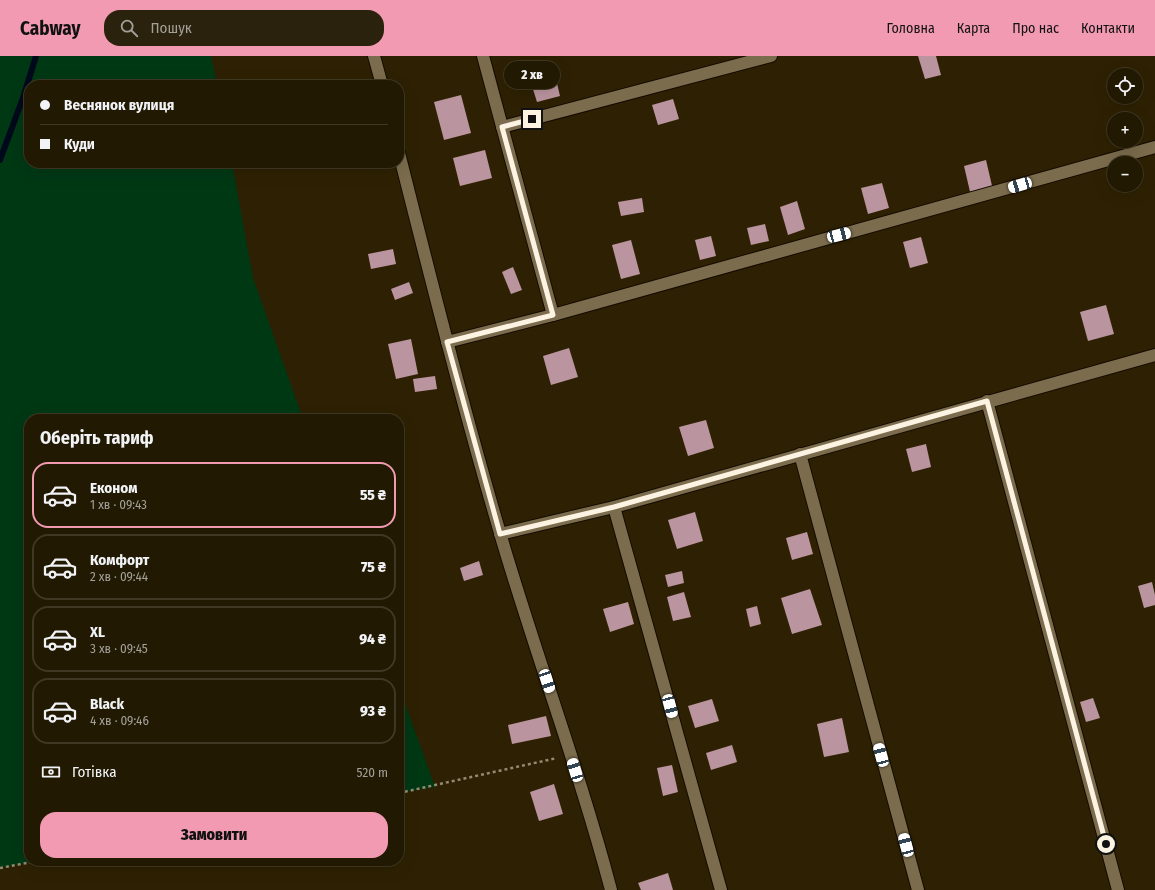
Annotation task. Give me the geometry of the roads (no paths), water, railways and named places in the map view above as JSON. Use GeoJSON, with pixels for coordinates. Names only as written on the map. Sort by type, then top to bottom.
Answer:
{"type":"FeatureCollection","features":[{"type":"Feature","properties":{"kind":"street"},"geometry":{"type":"LineString","coordinates":[[374,56],[381,80]]}},
{"type":"Feature","properties":{"kind":"street"},"geometry":{"type":"LineString","coordinates":[[483,56],[553,315]]}},
{"type":"Feature","properties":{"kind":"street"},"geometry":{"type":"LineString","coordinates":[[502,127],[770,56]]}},
{"type":"Feature","properties":{"kind":"street"},"geometry":{"type":"LineString","coordinates":[[447,342],[553,315],[1155,147]]}},
{"type":"Feature","properties":{"kind":"street"},"geometry":{"type":"LineString","coordinates":[[403,168],[447,342],[500,534],[571,755],[611,890]]}},
{"type":"Feature","properties":{"kind":"street"},"geometry":{"type":"LineString","coordinates":[[500,534],[614,507],[1155,355]]}},
{"type":"Feature","properties":{"kind":"street"},"geometry":{"type":"LineString","coordinates":[[987,401],[1118,890]]}},
{"type":"Feature","properties":{"kind":"street"},"geometry":{"type":"LineString","coordinates":[[800,454],[918,890]]}},
{"type":"Feature","properties":{"kind":"street"},"geometry":{"type":"LineString","coordinates":[[614,507],[720,890]]}},
{"type":"Feature","properties":{"kind":"waterway"},"geometry":{"type":"LineString","coordinates":[[29,80],[36,56]]}},
{"type":"Feature","properties":{"kind":"waterway"},"geometry":{"type":"LineString","coordinates":[[0,160],[24,95]]}}]}
